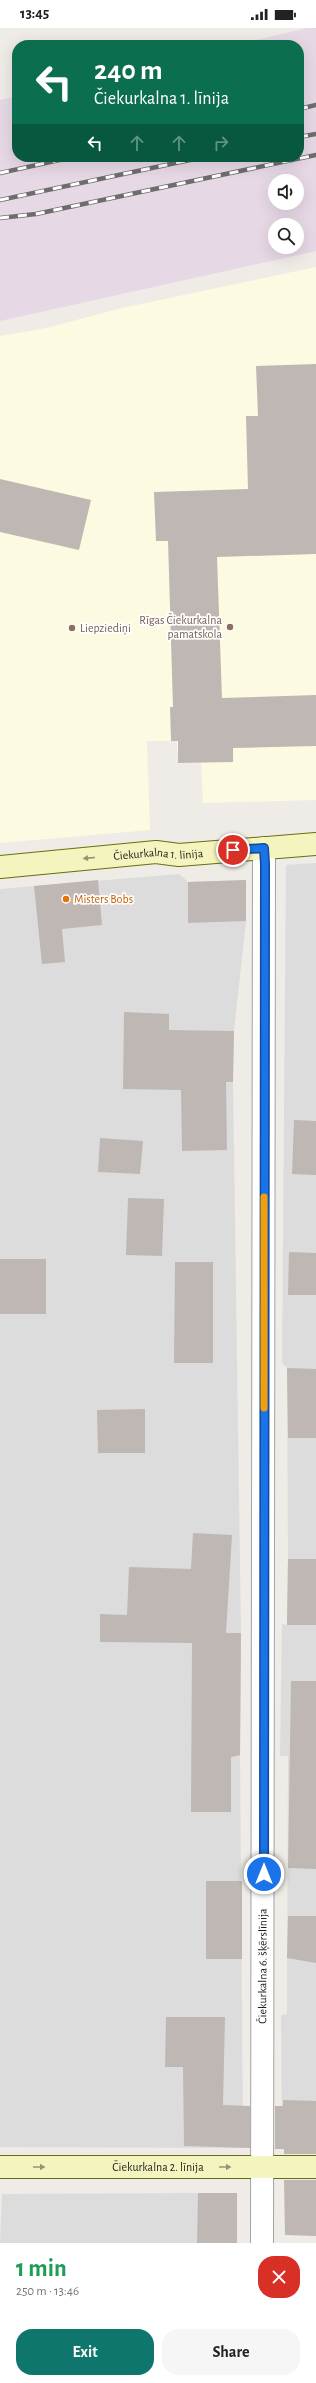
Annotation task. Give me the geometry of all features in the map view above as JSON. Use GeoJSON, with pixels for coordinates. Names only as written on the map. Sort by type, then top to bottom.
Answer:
{"type":"FeatureCollection","features":[{"type":"Feature","properties":{"kind":"street","name":"Čiekurkalna 1. līnija"},"geometry":{"type":"LineString","coordinates":[[0,867],[156,852],[179,855],[316,844]]}},
{"type":"Feature","properties":{"kind":"street","name":"Čiekurkalna 6. šķērslīnija"},"geometry":{"type":"LineString","coordinates":[[262,2243],[264,848]]}},
{"type":"Feature","properties":{"kind":"street","name":"Čiekurkalna 2. līnija"},"geometry":{"type":"LineString","coordinates":[[0,2167],[316,2167]]}},
{"type":"Feature","properties":{"kind":"shaded area"},"geometry":{"type":"Polygon","coordinates":[[[307,28],[316,28],[316,251],[304,254],[304,218],[268,218],[268,254],[302,254],[0,321],[0,100],[12,97],[12,162],[304,162],[304,40],[256,40],[307,28]]]}},
{"type":"Feature","properties":{"kind":"shaded area"},"geometry":{"type":"Polygon","coordinates":[[[316,267],[316,800],[203,803],[201,763],[178,763],[177,741],[147,741],[150,830],[0,843],[0,336],[46,328],[122,308],[316,267]]]}},
{"type":"Feature","properties":{"kind":"shaded area"},"geometry":{"type":"Polygon","coordinates":[[[316,863],[316,2145],[282,2144],[281,2015],[287,2014],[288,1756],[280,1756],[282,1624],[287,1625],[288,1559],[287,1368],[282,1363],[286,865],[316,863]]]}},
{"type":"Feature","properties":{"kind":"shaded area"},"geometry":{"type":"Polygon","coordinates":[[[179,874],[188,882],[246,880],[246,921],[234,1031],[233,1082],[241,1633],[240,1755],[243,2148],[0,2147],[0,889],[179,874]]]}},
{"type":"Feature","properties":{"kind":"shaded area"},"geometry":{"type":"Polygon","coordinates":[[[237,2193],[237,2243],[0,2243],[2,2194],[237,2193]]]}},
{"type":"Feature","properties":{"kind":"building"},"geometry":{"type":"Polygon","coordinates":[[[316,364],[316,554],[217,557],[222,698],[316,695],[316,746],[233,748],[233,762],[178,763],[178,741],[171,741],[170,707],[173,707],[168,541],[156,541],[154,492],[248,489],[246,416],[258,416],[256,366],[316,364]]]}},
{"type":"Feature","properties":{"kind":"building"},"geometry":{"type":"Polygon","coordinates":[[[0,479],[91,500],[79,550],[0,532],[0,479]]]}},
{"type":"Feature","properties":{"kind":"building"},"geometry":{"type":"Polygon","coordinates":[[[98,880],[102,925],[62,929],[65,962],[42,964],[34,886],[98,880]]]}},
{"type":"Feature","properties":{"kind":"building"},"geometry":{"type":"Polygon","coordinates":[[[246,880],[246,921],[188,923],[188,882],[246,880]]]}},
{"type":"Feature","properties":{"kind":"building"},"geometry":{"type":"Polygon","coordinates":[[[124,1012],[169,1014],[169,1030],[234,1031],[233,1082],[226,1082],[227,1150],[182,1151],[181,1090],[123,1089],[124,1012]]]}},
{"type":"Feature","properties":{"kind":"building"},"geometry":{"type":"Polygon","coordinates":[[[294,1120],[316,1121],[316,1175],[292,1174],[294,1120]]]}},
{"type":"Feature","properties":{"kind":"building"},"geometry":{"type":"Polygon","coordinates":[[[100,1138],[143,1141],[140,1174],[98,1172],[100,1138]]]}},
{"type":"Feature","properties":{"kind":"building"},"geometry":{"type":"Polygon","coordinates":[[[128,1198],[164,1199],[162,1256],[126,1255],[128,1198]]]}},
{"type":"Feature","properties":{"kind":"building"},"geometry":{"type":"Polygon","coordinates":[[[289,1252],[316,1253],[316,1295],[288,1295],[289,1252]]]}},
{"type":"Feature","properties":{"kind":"building"},"geometry":{"type":"Polygon","coordinates":[[[0,1259],[46,1259],[46,1314],[0,1314],[0,1259]]]}},
{"type":"Feature","properties":{"kind":"building"},"geometry":{"type":"Polygon","coordinates":[[[175,1262],[213,1262],[213,1363],[174,1363],[175,1262]]]}},
{"type":"Feature","properties":{"kind":"building"},"geometry":{"type":"Polygon","coordinates":[[[287,1368],[316,1369],[316,1438],[288,1438],[287,1368]]]}},
{"type":"Feature","properties":{"kind":"building"},"geometry":{"type":"Polygon","coordinates":[[[145,1409],[145,1453],[98,1453],[97,1410],[145,1409]]]}},
{"type":"Feature","properties":{"kind":"building"},"geometry":{"type":"Polygon","coordinates":[[[193,1533],[232,1535],[226,1633],[241,1633],[240,1755],[231,1757],[231,1812],[191,1812],[192,1643],[100,1642],[100,1614],[127,1615],[129,1567],[191,1569],[193,1533]]]}},
{"type":"Feature","properties":{"kind":"building"},"geometry":{"type":"Polygon","coordinates":[[[288,1559],[316,1559],[316,1625],[287,1625],[288,1559]]]}},
{"type":"Feature","properties":{"kind":"building"},"geometry":{"type":"Polygon","coordinates":[[[291,1681],[316,1681],[316,1869],[288,1868],[291,1681]]]}},
{"type":"Feature","properties":{"kind":"building"},"geometry":{"type":"Polygon","coordinates":[[[206,1881],[242,1881],[242,1959],[206,1959],[206,1881]]]}},
{"type":"Feature","properties":{"kind":"building"},"geometry":{"type":"Polygon","coordinates":[[[288,1916],[316,1916],[316,1963],[287,1958],[288,1916]]]}},
{"type":"Feature","properties":{"kind":"building"},"geometry":{"type":"Polygon","coordinates":[[[166,2017],[225,2017],[223,2105],[250,2106],[250,2148],[184,2146],[183,2067],[165,2067],[166,2017]]]}},
{"type":"Feature","properties":{"kind":"building"},"geometry":{"type":"Polygon","coordinates":[[[283,2100],[316,2101],[316,2154],[284,2154],[284,2149],[275,2149],[275,2106],[283,2106],[283,2100]]]}},
{"type":"Feature","properties":{"kind":"building"},"geometry":{"type":"Polygon","coordinates":[[[284,2180],[316,2180],[316,2236],[285,2235],[284,2180]]]}},
{"type":"Feature","properties":{"kind":"building"},"geometry":{"type":"Polygon","coordinates":[[[198,2193],[237,2193],[237,2243],[197,2243],[198,2193]]]}},
{"type":"Feature","properties":{"kind":"railway"},"geometry":{"type":"LineString","coordinates":[[304,108],[316,105]]}},
{"type":"Feature","properties":{"kind":"railway"},"geometry":{"type":"LineString","coordinates":[[304,136],[316,134]]}},
{"type":"Feature","properties":{"kind":"railway"},"geometry":{"type":"LineString","coordinates":[[304,158],[316,155]]}},
{"type":"Feature","properties":{"kind":"railway"},"geometry":{"type":"LineString","coordinates":[[0,173],[50,162]]}},
{"type":"Feature","properties":{"kind":"railway"},"geometry":{"type":"LineString","coordinates":[[0,200],[180,162]]}},
{"type":"Feature","properties":{"kind":"railway"},"geometry":{"type":"LineString","coordinates":[[0,218],[36,214],[283,162]]}},
{"type":"Feature","properties":{"kind":"slow traffic"},"geometry":{"type":"LineString","coordinates":[[264,1197],[264,1408]]}},
{"type":"Feature","properties":{"kind":"place","name":"Rīgas Čiekurkalna pamatskola"},"geometry":{"type":"Point","coordinates":[230,627]}},
{"type":"Feature","properties":{"kind":"place","name":"Liepziediņi"},"geometry":{"type":"Point","coordinates":[72,628]}},
{"type":"Feature","properties":{"kind":"place","name":"Misters Bobs"},"geometry":{"type":"Point","coordinates":[66,899]}},
{"type":"Feature","properties":{"kind":"route"},"geometry":{"type":"LineString","coordinates":[[233,850],[264,848],[265,864],[264,1874]]}}]}
